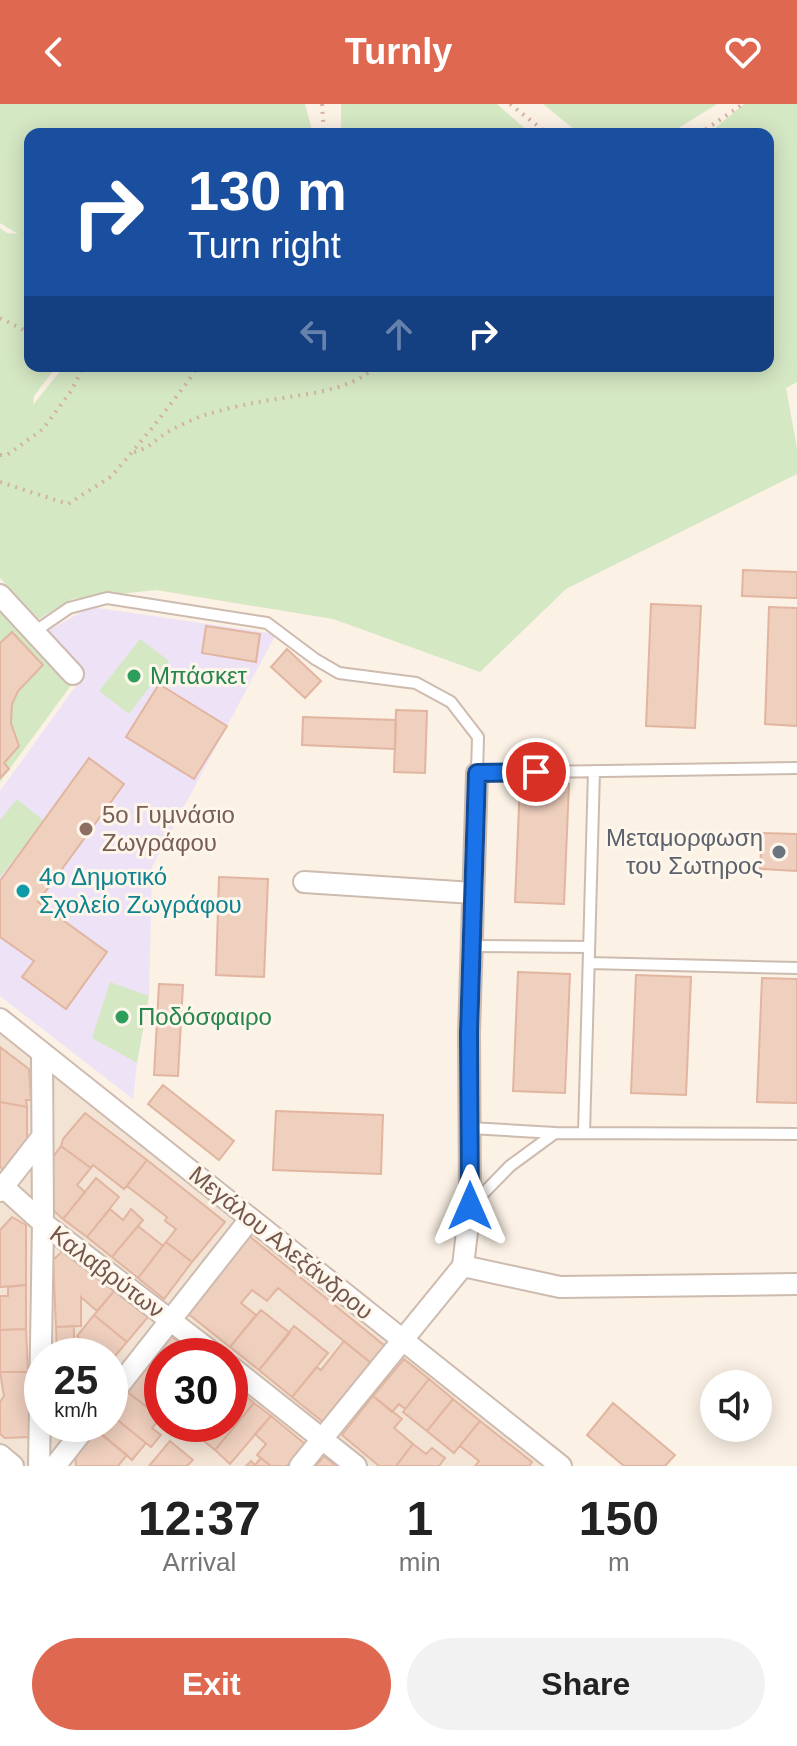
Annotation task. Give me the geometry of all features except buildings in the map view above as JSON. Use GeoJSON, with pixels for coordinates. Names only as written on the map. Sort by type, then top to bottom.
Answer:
{"type":"FeatureCollection","features":[{"type":"Feature","properties":{"kind":"street"},"geometry":{"type":"LineString","coordinates":[[0,595],[73,674]]}},
{"type":"Feature","properties":{"kind":"street"},"geometry":{"type":"LineString","coordinates":[[300,1466],[463,1266],[470,1206],[469,1033],[477,773]]}},
{"type":"Feature","properties":{"kind":"street"},"geometry":{"type":"LineString","coordinates":[[304,882],[473,893]]}},
{"type":"Feature","properties":{"kind":"street","name":"Μεγάλου Αλεξάνδρου"},"geometry":{"type":"LineString","coordinates":[[0,1019],[561,1466]]}},
{"type":"Feature","properties":{"kind":"street"},"geometry":{"type":"LineString","coordinates":[[39,1466],[42,1053]]}},
{"type":"Feature","properties":{"kind":"street"},"geometry":{"type":"LineString","coordinates":[[1,1187],[42,1137]]}},
{"type":"Feature","properties":{"kind":"street","name":"Καλαβρύτων"},"geometry":{"type":"LineString","coordinates":[[1,1187],[43,1223],[195,1338]]}},
{"type":"Feature","properties":{"kind":"street"},"geometry":{"type":"LineString","coordinates":[[128,1374],[250,1219]]}},
{"type":"Feature","properties":{"kind":"street"},"geometry":{"type":"LineString","coordinates":[[463,1266],[560,1287],[797,1284]]}},
{"type":"Feature","properties":{"kind":"street"},"geometry":{"type":"LineString","coordinates":[[248,1380],[356,1466]]}},
{"type":"Feature","properties":{"kind":"street"},"geometry":{"type":"LineString","coordinates":[[55,1466],[74,1442]]}},
{"type":"Feature","properties":{"kind":"street"},"geometry":{"type":"LineString","coordinates":[[0,1455],[13,1466]]}},
{"type":"Feature","properties":{"kind":"lane"},"geometry":{"type":"LineString","coordinates":[[34,632],[69,608],[107,598],[267,623],[339,673],[416,683],[451,702],[478,737],[477,773],[797,768]]}},
{"type":"Feature","properties":{"kind":"lane"},"geometry":{"type":"LineString","coordinates":[[584,1133],[594,771]]}},
{"type":"Feature","properties":{"kind":"lane"},"geometry":{"type":"LineString","coordinates":[[472,946],[589,947]]}},
{"type":"Feature","properties":{"kind":"lane"},"geometry":{"type":"LineString","coordinates":[[589,963],[797,968]]}},
{"type":"Feature","properties":{"kind":"lane"},"geometry":{"type":"LineString","coordinates":[[470,1128],[555,1133],[797,1134]]}},
{"type":"Feature","properties":{"kind":"lane"},"geometry":{"type":"LineString","coordinates":[[470,1206],[510,1166],[555,1133]]}},
{"type":"Feature","properties":{"kind":"path"},"geometry":{"type":"LineString","coordinates":[[322,104],[324,128]]}},
{"type":"Feature","properties":{"kind":"path"},"geometry":{"type":"LineString","coordinates":[[510,104],[540,128]]}},
{"type":"Feature","properties":{"kind":"path"},"geometry":{"type":"LineString","coordinates":[[708,128],[743,104]]}},
{"type":"Feature","properties":{"kind":"path"},"geometry":{"type":"LineString","coordinates":[[0,318],[24,330]]}},
{"type":"Feature","properties":{"kind":"path"},"geometry":{"type":"LineString","coordinates":[[0,455],[7,455],[43,429],[81,372]]}},
{"type":"Feature","properties":{"kind":"path"},"geometry":{"type":"LineString","coordinates":[[0,482],[68,504],[112,476],[194,372]]}},
{"type":"Feature","properties":{"kind":"path"},"geometry":{"type":"LineString","coordinates":[[131,452],[147,449],[169,431],[203,416],[260,401],[312,394],[342,386],[370,372]]}},
{"type":"Feature","properties":{"kind":"shaded area","name":"5ο Γυμνάσιο Ζωγράφου"},"geometry":{"type":"Polygon","coordinates":[[[91,607],[276,634],[152,867],[149,996],[133,1099],[0,996],[0,791],[84,675],[45,632],[91,607]]]}},
{"type":"Feature","properties":{"kind":"shaded area"},"geometry":{"type":"Polygon","coordinates":[[[0,1031],[552,1466],[0,1466],[0,1031]]]}},
{"type":"Feature","properties":{"kind":"green space"},"geometry":{"type":"Polygon","coordinates":[[[0,104],[305,104],[311,128],[24,128],[24,372],[52,372],[34,396],[33,405],[59,372],[774,372],[774,128],[715,128],[744,104],[797,104],[797,382],[786,388],[797,448],[797,474],[566,589],[480,672],[333,619],[156,590],[72,599],[39,619],[0,578],[0,228],[7,233],[18,234],[0,223],[0,104]]]}},
{"type":"Feature","properties":{"kind":"green space"},"geometry":{"type":"Polygon","coordinates":[[[341,104],[497,104],[524,128],[341,128],[341,104]]]}},
{"type":"Feature","properties":{"kind":"green space"},"geometry":{"type":"Polygon","coordinates":[[[543,104],[717,104],[679,128],[573,128],[543,104]]]}},
{"type":"Feature","properties":{"kind":"green space"},"geometry":{"type":"Polygon","coordinates":[[[0,608],[72,684],[0,782],[0,608]]]}},
{"type":"Feature","properties":{"kind":"green space","name":"Μπάσκετ"},"geometry":{"type":"Polygon","coordinates":[[[140,639],[169,661],[129,714],[99,691],[140,639]]]}},
{"type":"Feature","properties":{"kind":"green space"},"geometry":{"type":"Polygon","coordinates":[[[17,799],[44,821],[0,877],[0,820],[17,799]]]}},
{"type":"Feature","properties":{"kind":"green space","name":"Ποδόσφαιρο"},"geometry":{"type":"Polygon","coordinates":[[[110,982],[149,996],[137,1063],[92,1038],[110,982]]]}},
{"type":"Feature","properties":{"kind":"place","name":"Μπάσκετ"},"geometry":{"type":"Point","coordinates":[134,676]}},
{"type":"Feature","properties":{"kind":"place","name":"5ο Γυμνάσιο Ζωγράφου"},"geometry":{"type":"Point","coordinates":[86,829]}},
{"type":"Feature","properties":{"kind":"place","name":"Μεταμορφωση του Σωτηρος"},"geometry":{"type":"Point","coordinates":[779,852]}},
{"type":"Feature","properties":{"kind":"place","name":"4ο Δημοτικό Σχολείο Ζωγράφου"},"geometry":{"type":"Point","coordinates":[23,891]}},
{"type":"Feature","properties":{"kind":"place","name":"Ποδόσφαιρο"},"geometry":{"type":"Point","coordinates":[122,1017]}},
{"type":"Feature","properties":{"kind":"route"},"geometry":{"type":"LineString","coordinates":[[470,1206],[469,1033],[477,773],[536,772]]}}]}
